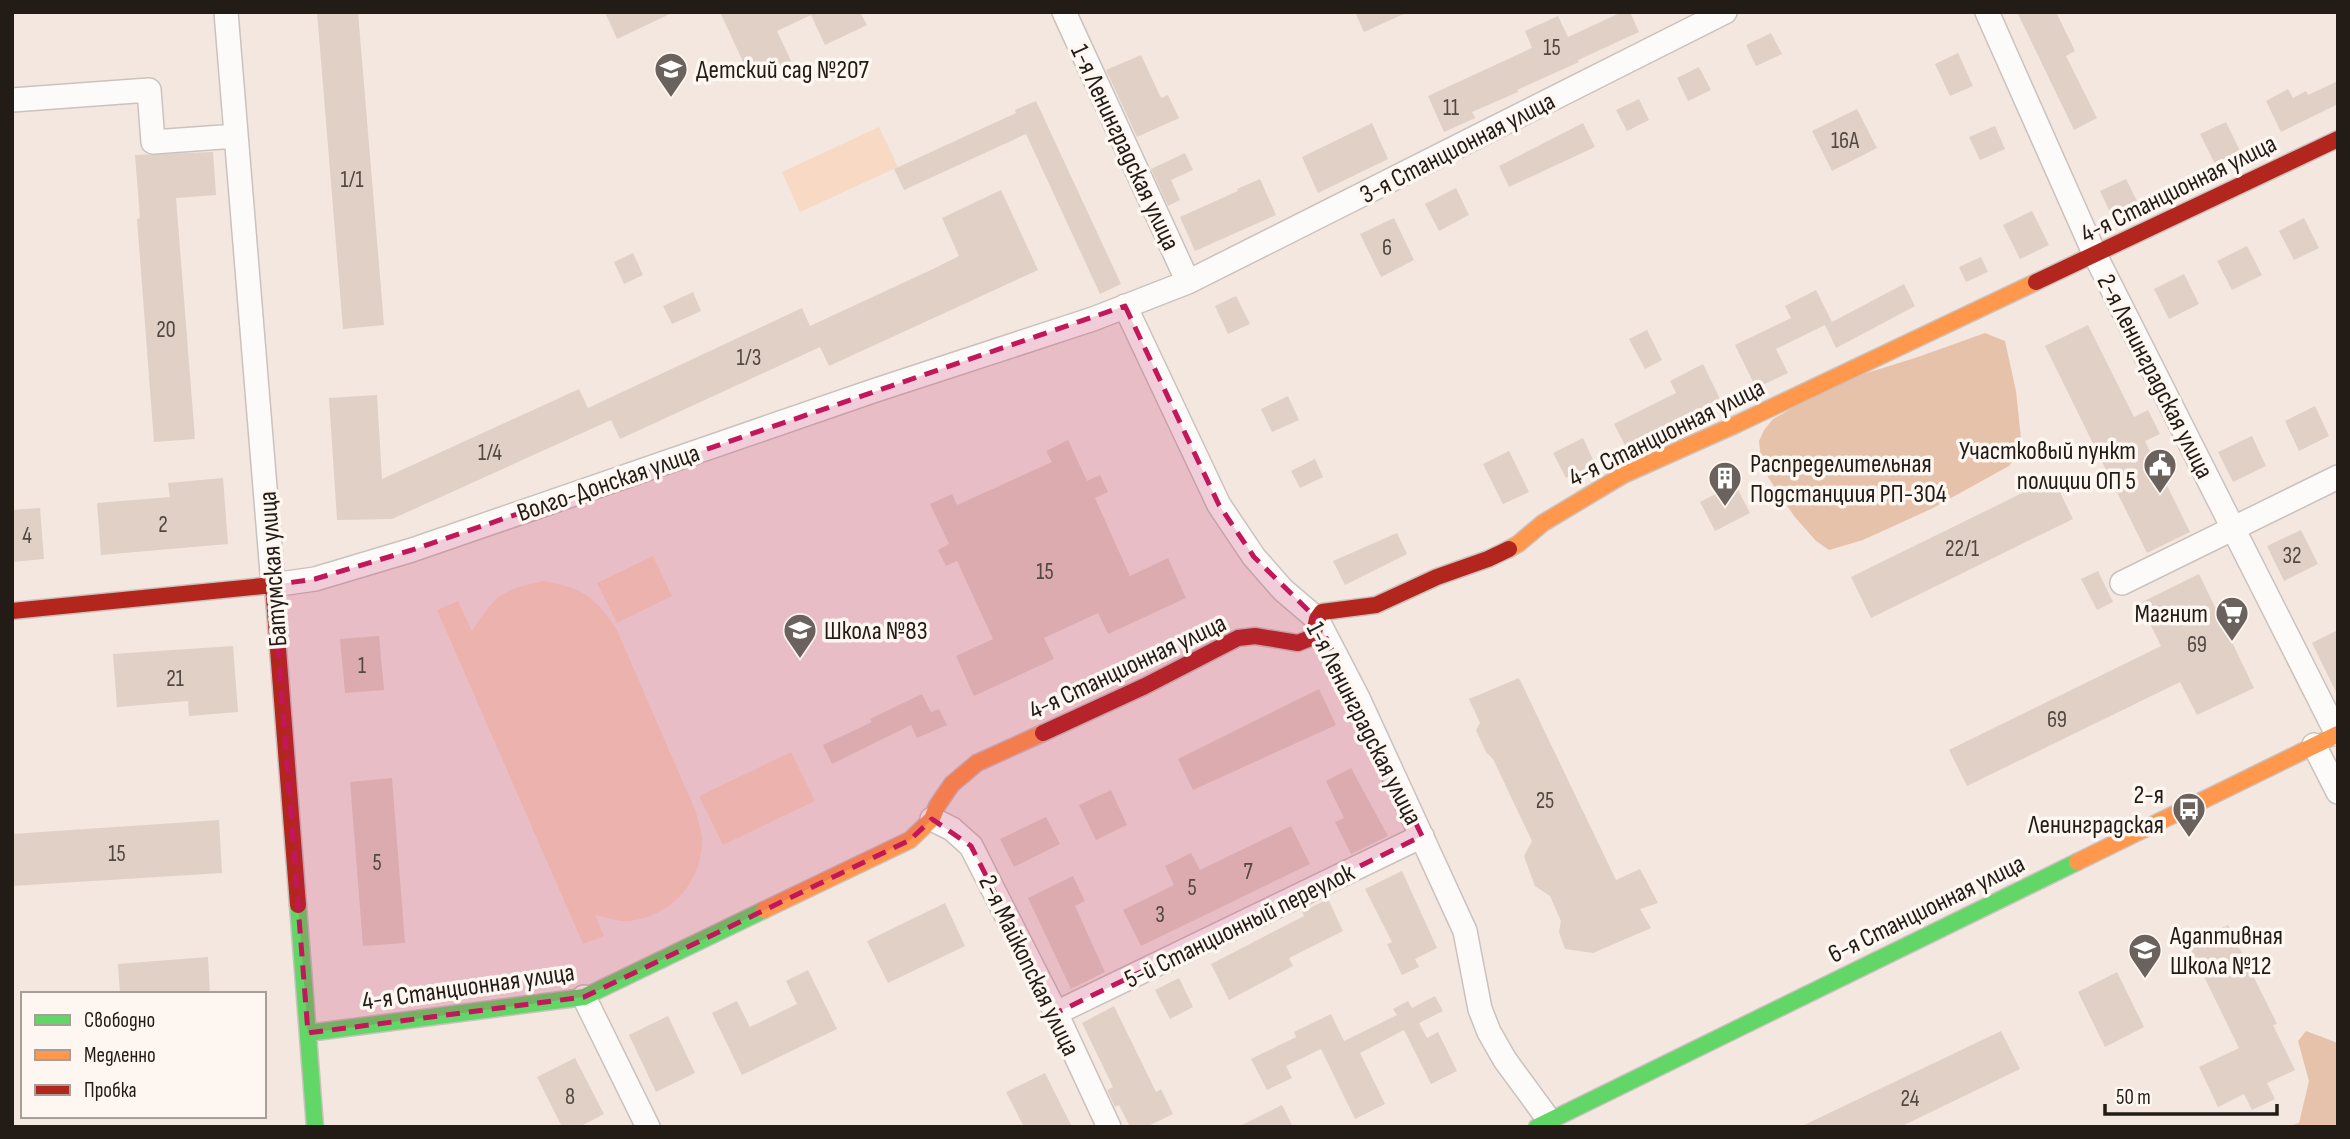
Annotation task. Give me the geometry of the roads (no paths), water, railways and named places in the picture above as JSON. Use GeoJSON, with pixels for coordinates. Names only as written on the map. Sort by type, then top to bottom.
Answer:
{"type":"FeatureCollection","features":[{"type":"Feature","properties":{"kind":"street","name":"Батумская улица"},"geometry":{"type":"LineString","coordinates":[[226,12],[315,1127]]}},
{"type":"Feature","properties":{"kind":"street","name":"1-я Ленинградская улица"},"geometry":{"type":"LineString","coordinates":[[1064,12],[1188,282]]}},
{"type":"Feature","properties":{"kind":"street","name":"3-я Станционная улица"},"geometry":{"type":"LineString","coordinates":[[1188,282],[1725,12]]}},
{"type":"Feature","properties":{"kind":"street","name":"2-я Ленинградская улица"},"geometry":{"type":"LineString","coordinates":[[1987,12],[2095,255],[2337,734]]}},
{"type":"Feature","properties":{"kind":"street"},"geometry":{"type":"LineString","coordinates":[[12,100],[149,90],[153,142],[236,136]]}},
{"type":"Feature","properties":{"kind":"street","name":"4-я Станционная улица"},"geometry":{"type":"LineString","coordinates":[[307,1033],[584,997],[910,840],[932,819],[937,806],[952,784],[977,764],[1144,687],[1238,638],[1255,636],[1298,643],[1313,637],[1317,619],[1322,612],[1376,605],[1437,577],[1488,559],[1518,544],[1543,523],[1623,475],[2338,139]]}},
{"type":"Feature","properties":{"kind":"street","name":"Волго-Донская улица"},"geometry":{"type":"LineString","coordinates":[[12,611],[315,579],[412,550],[1125,306],[1188,282]]}},
{"type":"Feature","properties":{"kind":"street","name":"1-я Ленинградская улица"},"geometry":{"type":"LineString","coordinates":[[1125,306],[1219,505],[1254,557],[1283,590],[1317,619],[1358,698],[1465,931],[1480,1009],[1489,1032],[1506,1060],[1558,1121]]}},
{"type":"Feature","properties":{"kind":"street"},"geometry":{"type":"LineString","coordinates":[[2122,583],[2338,477]]}},
{"type":"Feature","properties":{"kind":"street","name":"6-я Станционная улица"},"geometry":{"type":"LineString","coordinates":[[1558,1121],[2337,734]]}},
{"type":"Feature","properties":{"kind":"street"},"geometry":{"type":"LineString","coordinates":[[2314,745],[2338,792]]}},
{"type":"Feature","properties":{"kind":"street","name":"2-я Майкопская улица"},"geometry":{"type":"LineString","coordinates":[[932,819],[952,829],[971,846],[1056,1013],[1109,1127]]}},
{"type":"Feature","properties":{"kind":"street","name":"5-й Станционный переулок"},"geometry":{"type":"LineString","coordinates":[[1056,1013],[1422,836]]}},
{"type":"Feature","properties":{"kind":"street"},"geometry":{"type":"LineString","coordinates":[[584,997],[648,1127]]}},
{"type":"Feature","properties":{"kind":"place","name":"Детский сад №207"},"geometry":{"type":"Point","coordinates":[671,99]}},
{"type":"Feature","properties":{"kind":"place","name":"Участковый пункт полиции ОП 5"},"geometry":{"type":"Point","coordinates":[2160,495]}},
{"type":"Feature","properties":{"kind":"place","name":"Распределительная Подстанциия РП-304"},"geometry":{"type":"Point","coordinates":[1725,508]}},
{"type":"Feature","properties":{"kind":"place","name":"Магнит"},"geometry":{"type":"Point","coordinates":[2232,643]}},
{"type":"Feature","properties":{"kind":"place","name":"Школа №83"},"geometry":{"type":"Point","coordinates":[800,660]}},
{"type":"Feature","properties":{"kind":"place","name":"2-я Ленинградская"},"geometry":{"type":"Point","coordinates":[2189,839]}},
{"type":"Feature","properties":{"kind":"place","name":"Адаптивная Школа №12"},"geometry":{"type":"Point","coordinates":[2145,980]}}]}
